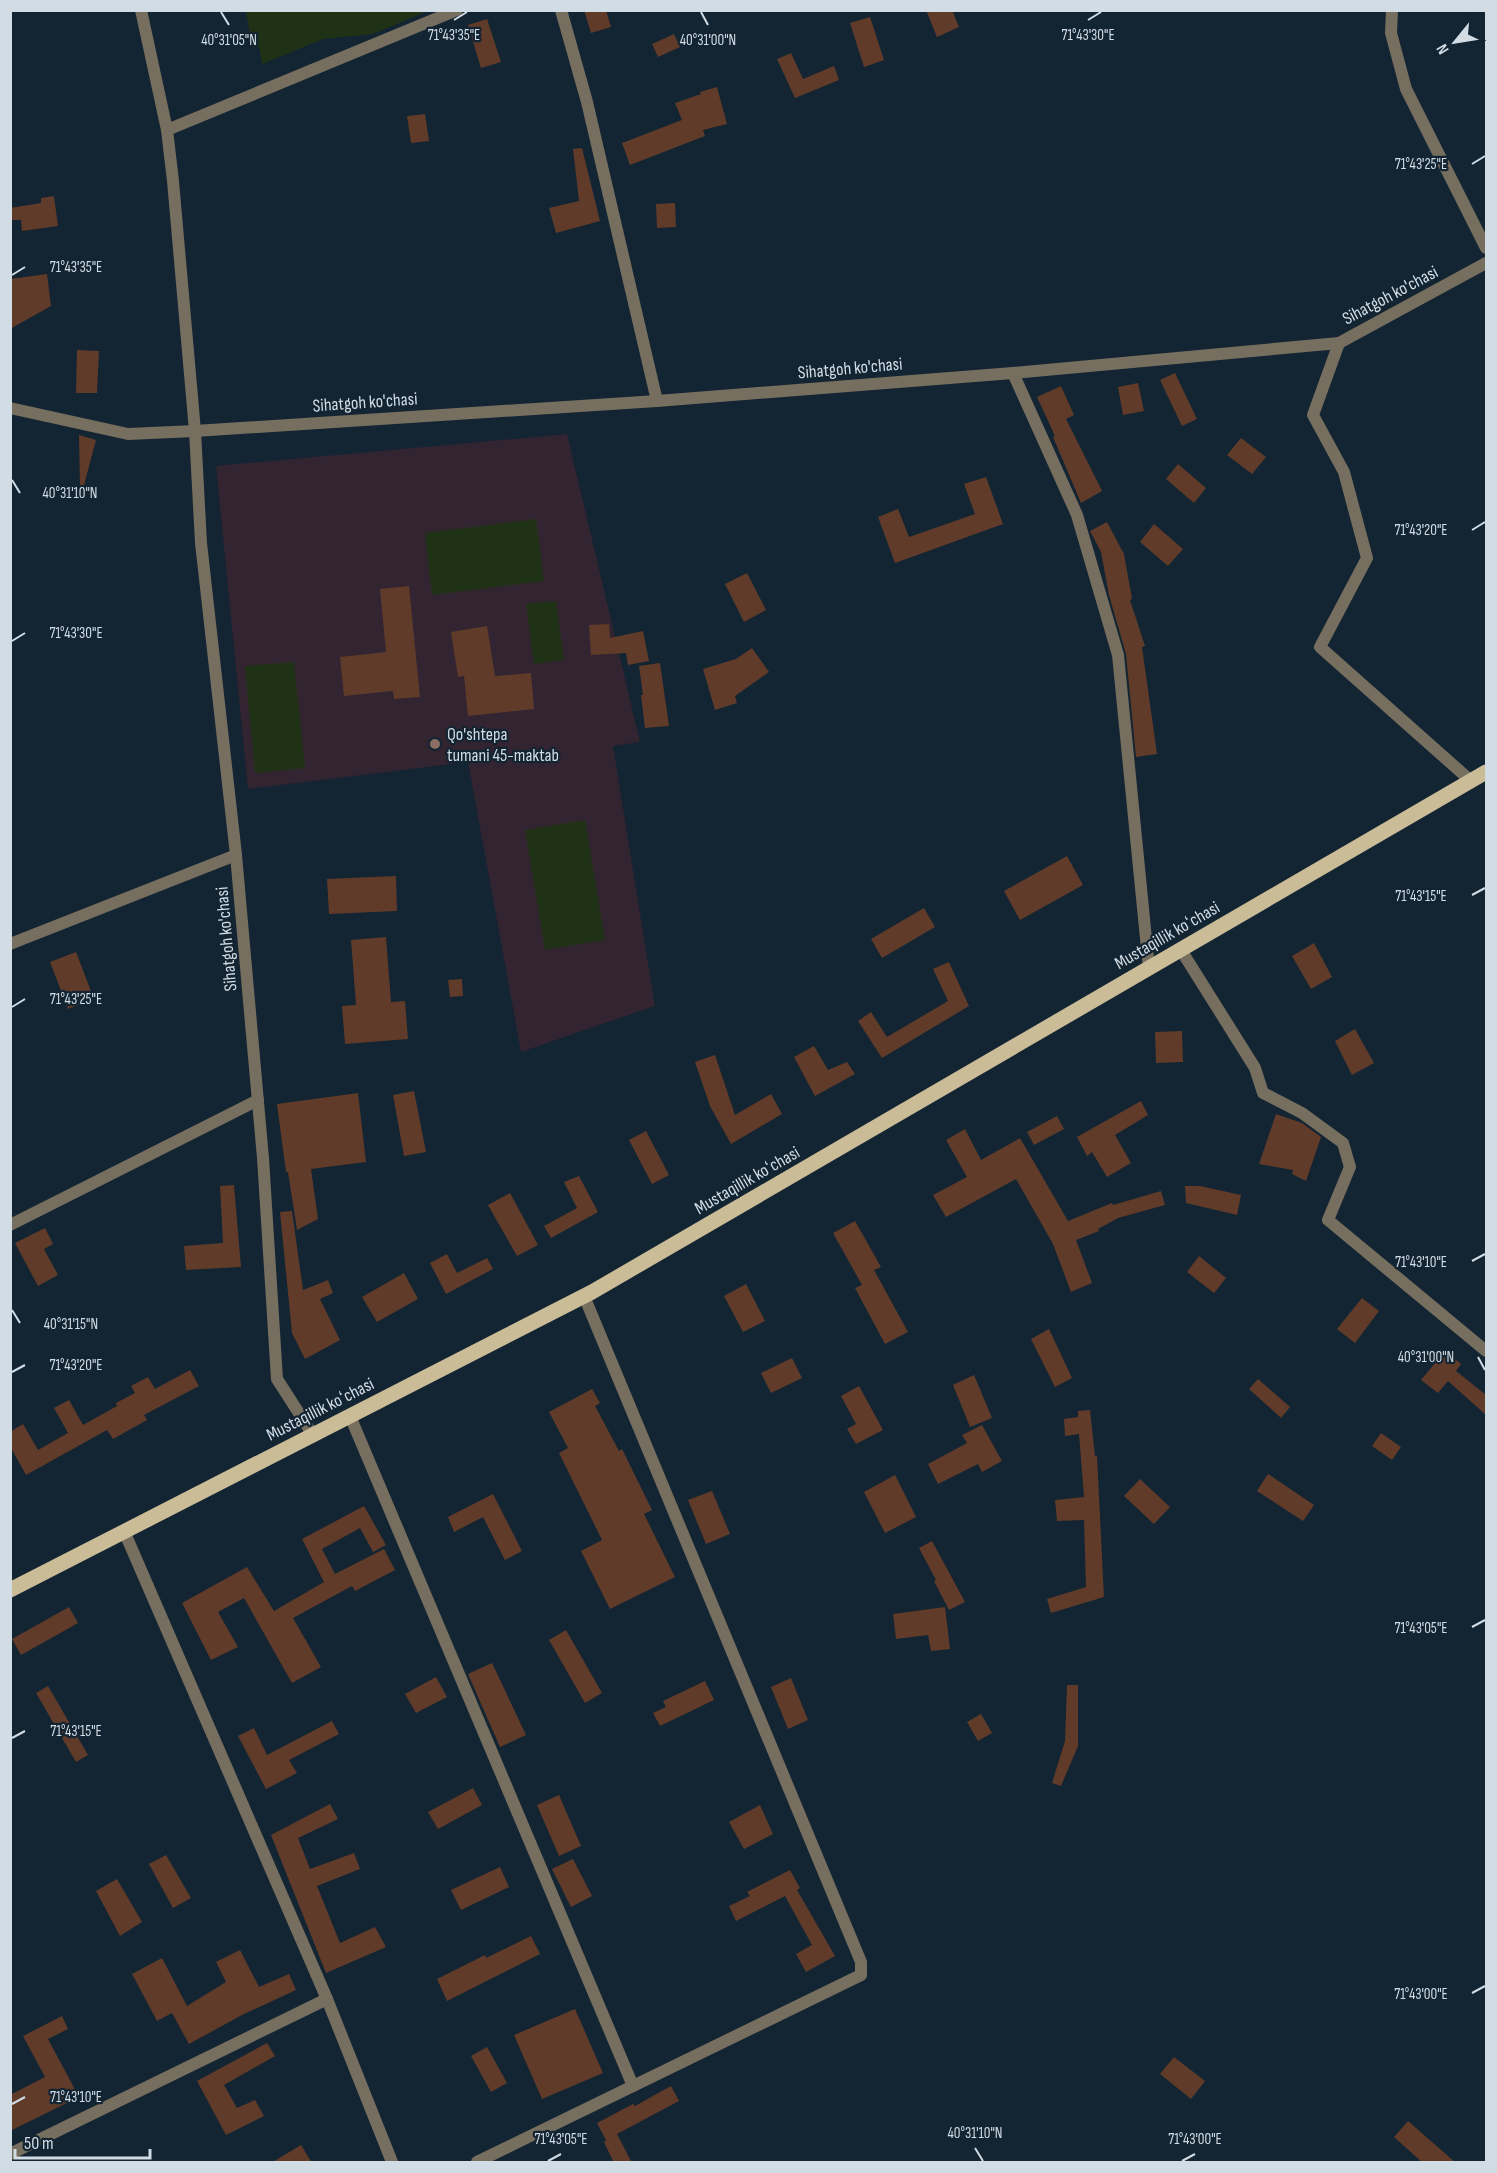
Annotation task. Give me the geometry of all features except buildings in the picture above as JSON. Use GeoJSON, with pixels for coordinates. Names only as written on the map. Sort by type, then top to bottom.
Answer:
{"type":"FeatureCollection","features":[{"type":"Feature","properties":{"kind":"main road","name":"Mustaqillik koʻchasi"},"geometry":{"type":"LineString","coordinates":[[10,1590],[584,1296],[1486,772]]}},
{"type":"Feature","properties":{"kind":"street","name":"Sihatgoh ko'chasi"},"geometry":{"type":"LineString","coordinates":[[141,10],[167,130],[195,431],[201,543],[236,855],[258,1100],[277,1380],[313,1435]]}},
{"type":"Feature","properties":{"kind":"street"},"geometry":{"type":"LineString","coordinates":[[167,130],[458,10]]}},
{"type":"Feature","properties":{"kind":"street"},"geometry":{"type":"LineString","coordinates":[[561,10],[587,102],[657,402]]}},
{"type":"Feature","properties":{"kind":"street"},"geometry":{"type":"LineString","coordinates":[[1392,10],[1391,33],[1406,89],[1486,248]]}},
{"type":"Feature","properties":{"kind":"street","name":"Sihatgoh ko'chasi"},"geometry":{"type":"LineString","coordinates":[[10,408],[128,434],[195,431],[657,402],[1339,343],[1486,263]]}},
{"type":"Feature","properties":{"kind":"street"},"geometry":{"type":"LineString","coordinates":[[1339,343],[1313,415],[1344,472],[1367,558],[1320,647],[1471,781]]}},
{"type":"Feature","properties":{"kind":"street"},"geometry":{"type":"LineString","coordinates":[[1013,373],[1077,515],[1118,655],[1149,969]]}},
{"type":"Feature","properties":{"kind":"street"},"geometry":{"type":"LineString","coordinates":[[10,944],[236,855]]}},
{"type":"Feature","properties":{"kind":"street"},"geometry":{"type":"LineString","coordinates":[[1181,950],[1255,1068],[1263,1093],[1302,1113],[1344,1143],[1350,1167],[1328,1220],[1486,1350]]}},
{"type":"Feature","properties":{"kind":"street"},"geometry":{"type":"LineString","coordinates":[[10,1225],[258,1100]]}},
{"type":"Feature","properties":{"kind":"street"},"geometry":{"type":"LineString","coordinates":[[477,2163],[861,1975],[861,1962],[584,1296]]}},
{"type":"Feature","properties":{"kind":"street"},"geometry":{"type":"LineString","coordinates":[[350,1416],[633,2086]]}},
{"type":"Feature","properties":{"kind":"street"},"geometry":{"type":"LineString","coordinates":[[124,1532],[327,1999],[392,2163]]}},
{"type":"Feature","properties":{"kind":"street"},"geometry":{"type":"LineString","coordinates":[[10,2154],[327,1999]]}},
{"type":"Feature","properties":{"kind":"shaded area","name":"Qo'shtepa tumani 45-maktab"},"geometry":{"type":"Polygon","coordinates":[[[567,434],[640,742],[613,746],[655,1006],[521,1052],[468,762],[248,789],[216,466],[567,434]]]}},
{"type":"Feature","properties":{"kind":"green space"},"geometry":{"type":"Polygon","coordinates":[[[246,10],[428,11],[373,34],[323,39],[262,64],[259,46],[252,48],[246,10]]]}},
{"type":"Feature","properties":{"kind":"green space"},"geometry":{"type":"Polygon","coordinates":[[[536,519],[544,581],[432,595],[425,533],[536,519]]]}},
{"type":"Feature","properties":{"kind":"green space"},"geometry":{"type":"Polygon","coordinates":[[[556,601],[564,660],[534,664],[526,604],[556,601]]]}},
{"type":"Feature","properties":{"kind":"green space"},"geometry":{"type":"Polygon","coordinates":[[[294,662],[305,768],[255,773],[245,666],[294,662]]]}},
{"type":"Feature","properties":{"kind":"green space"},"geometry":{"type":"Polygon","coordinates":[[[585,820],[605,940],[545,950],[525,830],[585,820]]]}},
{"type":"Feature","properties":{"kind":"place","name":"Qo'shtepa tumani 45-maktab"},"geometry":{"type":"Point","coordinates":[435,744]}}]}
